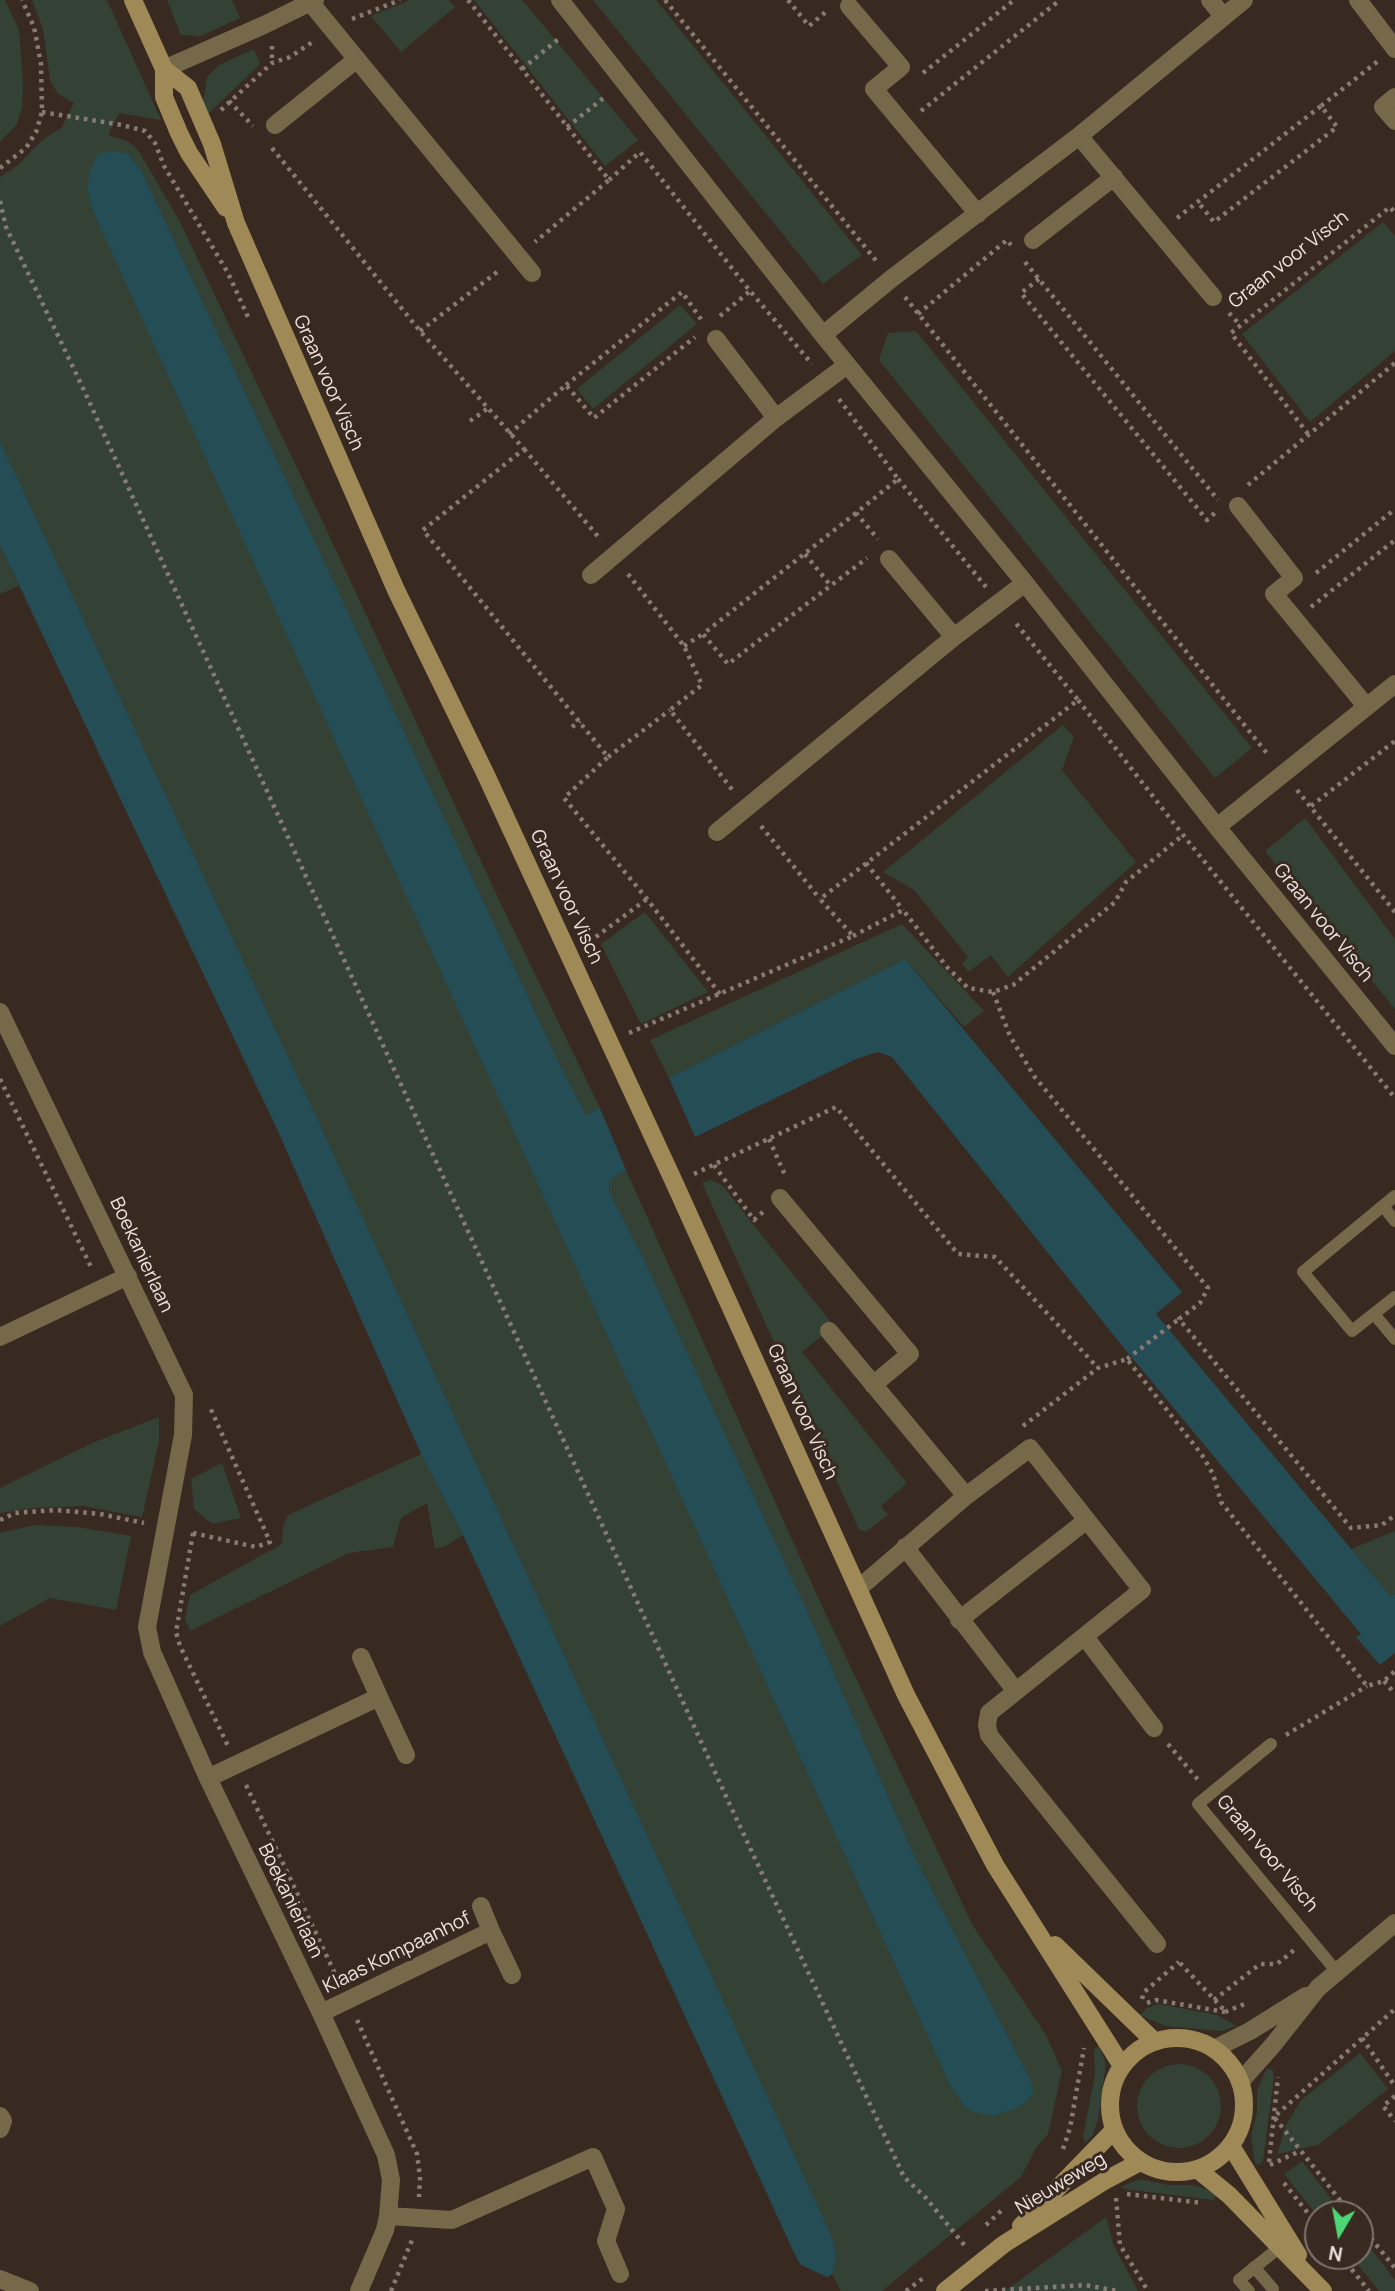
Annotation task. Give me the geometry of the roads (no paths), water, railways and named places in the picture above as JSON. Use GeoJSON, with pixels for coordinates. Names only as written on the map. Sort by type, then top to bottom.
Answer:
{"type":"FeatureCollection","features":[{"type":"Feature","properties":{"kind":"street","name":"Graan voor Visch"},"geometry":{"type":"LineString","coordinates":[[133,0],[164,69],[164,97],[179,133],[189,153],[236,223]]}},
{"type":"Feature","properties":{"kind":"street","name":"Graan voor Visch"},"geometry":{"type":"LineString","coordinates":[[560,0],[822,335],[1026,583],[1217,827],[1395,1046]]}},
{"type":"Feature","properties":{"kind":"street"},"geometry":{"type":"LineString","coordinates":[[1210,0],[1223,16]]}},
{"type":"Feature","properties":{"kind":"street"},"geometry":{"type":"LineString","coordinates":[[822,335],[1079,136],[1244,0]]}},
{"type":"Feature","properties":{"kind":"street"},"geometry":{"type":"LineString","coordinates":[[1358,0],[1395,49]]}},
{"type":"Feature","properties":{"kind":"street"},"geometry":{"type":"LineString","coordinates":[[164,69],[264,26],[313,1],[357,59],[532,273]]}},
{"type":"Feature","properties":{"kind":"street"},"geometry":{"type":"LineString","coordinates":[[849,6],[901,67],[874,89],[978,214]]}},
{"type":"Feature","properties":{"kind":"street"},"geometry":{"type":"LineString","coordinates":[[275,125],[357,59]]}},
{"type":"Feature","properties":{"kind":"street","name":"Graan voor Visch"},"geometry":{"type":"LineString","coordinates":[[164,69],[188,88],[212,144],[236,223],[396,590],[486,775],[626,1077],[906,1695],[995,1865],[1122,2066]]}},
{"type":"Feature","properties":{"kind":"street"},"geometry":{"type":"LineString","coordinates":[[1395,97],[1383,107],[1395,121]]}},
{"type":"Feature","properties":{"kind":"street","name":"Graan voor Visch"},"geometry":{"type":"LineString","coordinates":[[1079,136],[1213,297]]}},
{"type":"Feature","properties":{"kind":"street"},"geometry":{"type":"LineString","coordinates":[[1033,240],[1114,177]]}},
{"type":"Feature","properties":{"kind":"street"},"geometry":{"type":"LineString","coordinates":[[711,333],[776,418]]}},
{"type":"Feature","properties":{"kind":"street"},"geometry":{"type":"LineString","coordinates":[[591,575],[776,418],[847,365]]}},
{"type":"Feature","properties":{"kind":"street"},"geometry":{"type":"LineString","coordinates":[[1240,498],[1294,578],[1274,594],[1366,706]]}},
{"type":"Feature","properties":{"kind":"street"},"geometry":{"type":"LineString","coordinates":[[886,552],[954,637]]}},
{"type":"Feature","properties":{"kind":"street"},"geometry":{"type":"LineString","coordinates":[[717,832],[954,637],[1026,583]]}},
{"type":"Feature","properties":{"kind":"street"},"geometry":{"type":"LineString","coordinates":[[1217,827],[1395,684]]}},
{"type":"Feature","properties":{"kind":"street","name":"Boekanierlaan"},"geometry":{"type":"LineString","coordinates":[[0,1012],[184,1395],[183,1435],[147,1627],[152,1652],[208,1778],[386,2155],[391,2180],[388,2216],[385,2230],[359,2291]]}},
{"type":"Feature","properties":{"kind":"street"},"geometry":{"type":"LineString","coordinates":[[780,1198],[910,1354],[873,1385]]}},
{"type":"Feature","properties":{"kind":"street"},"geometry":{"type":"LineString","coordinates":[[0,1337],[128,1276]]}},
{"type":"Feature","properties":{"kind":"street"},"geometry":{"type":"LineString","coordinates":[[829,1331],[966,1496]]}},
{"type":"Feature","properties":{"kind":"street"},"geometry":{"type":"LineString","coordinates":[[859,1588],[966,1496],[1030,1448],[1142,1590],[989,1713],[989,1735],[1157,1944]]}},
{"type":"Feature","properties":{"kind":"street"},"geometry":{"type":"LineString","coordinates":[[959,1620],[1087,1520]]}},
{"type":"Feature","properties":{"kind":"street"},"geometry":{"type":"LineString","coordinates":[[905,1546],[1015,1690]]}},
{"type":"Feature","properties":{"kind":"street"},"geometry":{"type":"LineString","coordinates":[[1085,1637],[1154,1728]]}},
{"type":"Feature","properties":{"kind":"street"},"geometry":{"type":"LineString","coordinates":[[361,1657],[406,1755]]}},
{"type":"Feature","properties":{"kind":"street"},"geometry":{"type":"LineString","coordinates":[[208,1778],[379,1697]]}},
{"type":"Feature","properties":{"kind":"street","name":"Klaas Kompaanhof"},"geometry":{"type":"LineString","coordinates":[[481,1906],[512,1975]]}},
{"type":"Feature","properties":{"kind":"street"},"geometry":{"type":"LineString","coordinates":[[1214,2049],[1250,2031],[1318,1988],[1395,1923]]}},
{"type":"Feature","properties":{"kind":"street","name":"Graan voor Visch"},"geometry":{"type":"LineString","coordinates":[[1035,1926],[1156,2042]]}},
{"type":"Feature","properties":{"kind":"street","name":"Klaas Kompaanhof"},"geometry":{"type":"LineString","coordinates":[[321,2013],[491,1931]]}},
{"type":"Feature","properties":{"kind":"street"},"geometry":{"type":"LineString","coordinates":[[1240,2082],[1318,1988]]}},
{"type":"Feature","properties":{"kind":"street"},"geometry":{"type":"LineString","coordinates":[[1176,2038],[1196,2041],[1214,2049],[1229,2062],[1240,2082],[1245,2104],[1242,2126],[1231,2146],[1215,2161],[1178,2173],[1158,2170],[1140,2162],[1125,2149],[1114,2130],[1110,2108],[1112,2086],[1122,2066],[1138,2051],[1156,2042],[1176,2038]]}},
{"type":"Feature","properties":{"kind":"street"},"geometry":{"type":"LineString","coordinates":[[0,2116],[3,2122],[0,2129]]}},
{"type":"Feature","properties":{"kind":"street","name":"Nieuweweg"},"geometry":{"type":"LineString","coordinates":[[1004,2244],[1114,2130]]}},
{"type":"Feature","properties":{"kind":"street"},"geometry":{"type":"LineString","coordinates":[[1231,2146],[1285,2243],[1323,2291]]}},
{"type":"Feature","properties":{"kind":"street"},"geometry":{"type":"LineString","coordinates":[[388,2216],[452,2220],[593,2157],[616,2209],[606,2241],[620,2274]]}},
{"type":"Feature","properties":{"kind":"street","name":"Nieuweweg"},"geometry":{"type":"LineString","coordinates":[[945,2291],[1004,2244],[1106,2180],[1140,2162]]}},
{"type":"Feature","properties":{"kind":"street"},"geometry":{"type":"LineString","coordinates":[[1197,2169],[1285,2243]]}},
{"type":"Feature","properties":{"kind":"street"},"geometry":{"type":"LineString","coordinates":[[0,2279],[30,2291]]}},
{"type":"Feature","properties":{"kind":"lane"},"geometry":{"type":"LineString","coordinates":[[1395,1196],[1303,1272],[1352,1331],[1395,1297]]}},
{"type":"Feature","properties":{"kind":"lane"},"geometry":{"type":"LineString","coordinates":[[1383,1206],[1395,1221]]}},
{"type":"Feature","properties":{"kind":"lane"},"geometry":{"type":"LineString","coordinates":[[1374,1314],[1395,1339]]}},
{"type":"Feature","properties":{"kind":"lane","name":"Graan voor Visch"},"geometry":{"type":"LineString","coordinates":[[1271,1744],[1198,1804],[1336,1972]]}},
{"type":"Feature","properties":{"kind":"lane"},"geometry":{"type":"LineString","coordinates":[[1249,2291],[1239,2280],[1285,2243]]}},
{"type":"Feature","properties":{"kind":"lane"},"geometry":{"type":"LineString","coordinates":[[1254,2267],[1273,2289]]}},
{"type":"Feature","properties":{"kind":"water"},"geometry":{"type":"Polygon","coordinates":[[[114,151],[128,154],[141,170],[561,1067],[586,1115],[600,1108],[626,1170],[610,1180],[609,1191],[648,1268],[804,1604],[913,1853],[1032,2083],[1033,2092],[1026,2102],[1015,2109],[995,2115],[980,2114],[966,2109],[951,2087],[92,208],[87,186],[91,169],[98,154],[114,151]]]}},
{"type":"Feature","properties":{"kind":"water"},"geometry":{"type":"Polygon","coordinates":[[[0,441],[323,1131],[833,2239],[836,2259],[832,2274],[827,2277],[801,2265],[797,2259],[463,1535],[421,1454],[276,1127],[0,545],[0,441]]]}},
{"type":"Feature","properties":{"kind":"water"},"geometry":{"type":"Polygon","coordinates":[[[905,959],[1182,1292],[1156,1314],[1391,1597],[1395,1594],[1395,1653],[1380,1665],[1356,1637],[1361,1634],[1119,1342],[892,1057],[878,1052],[856,1059],[695,1137],[669,1078],[905,959]]]}}]}
